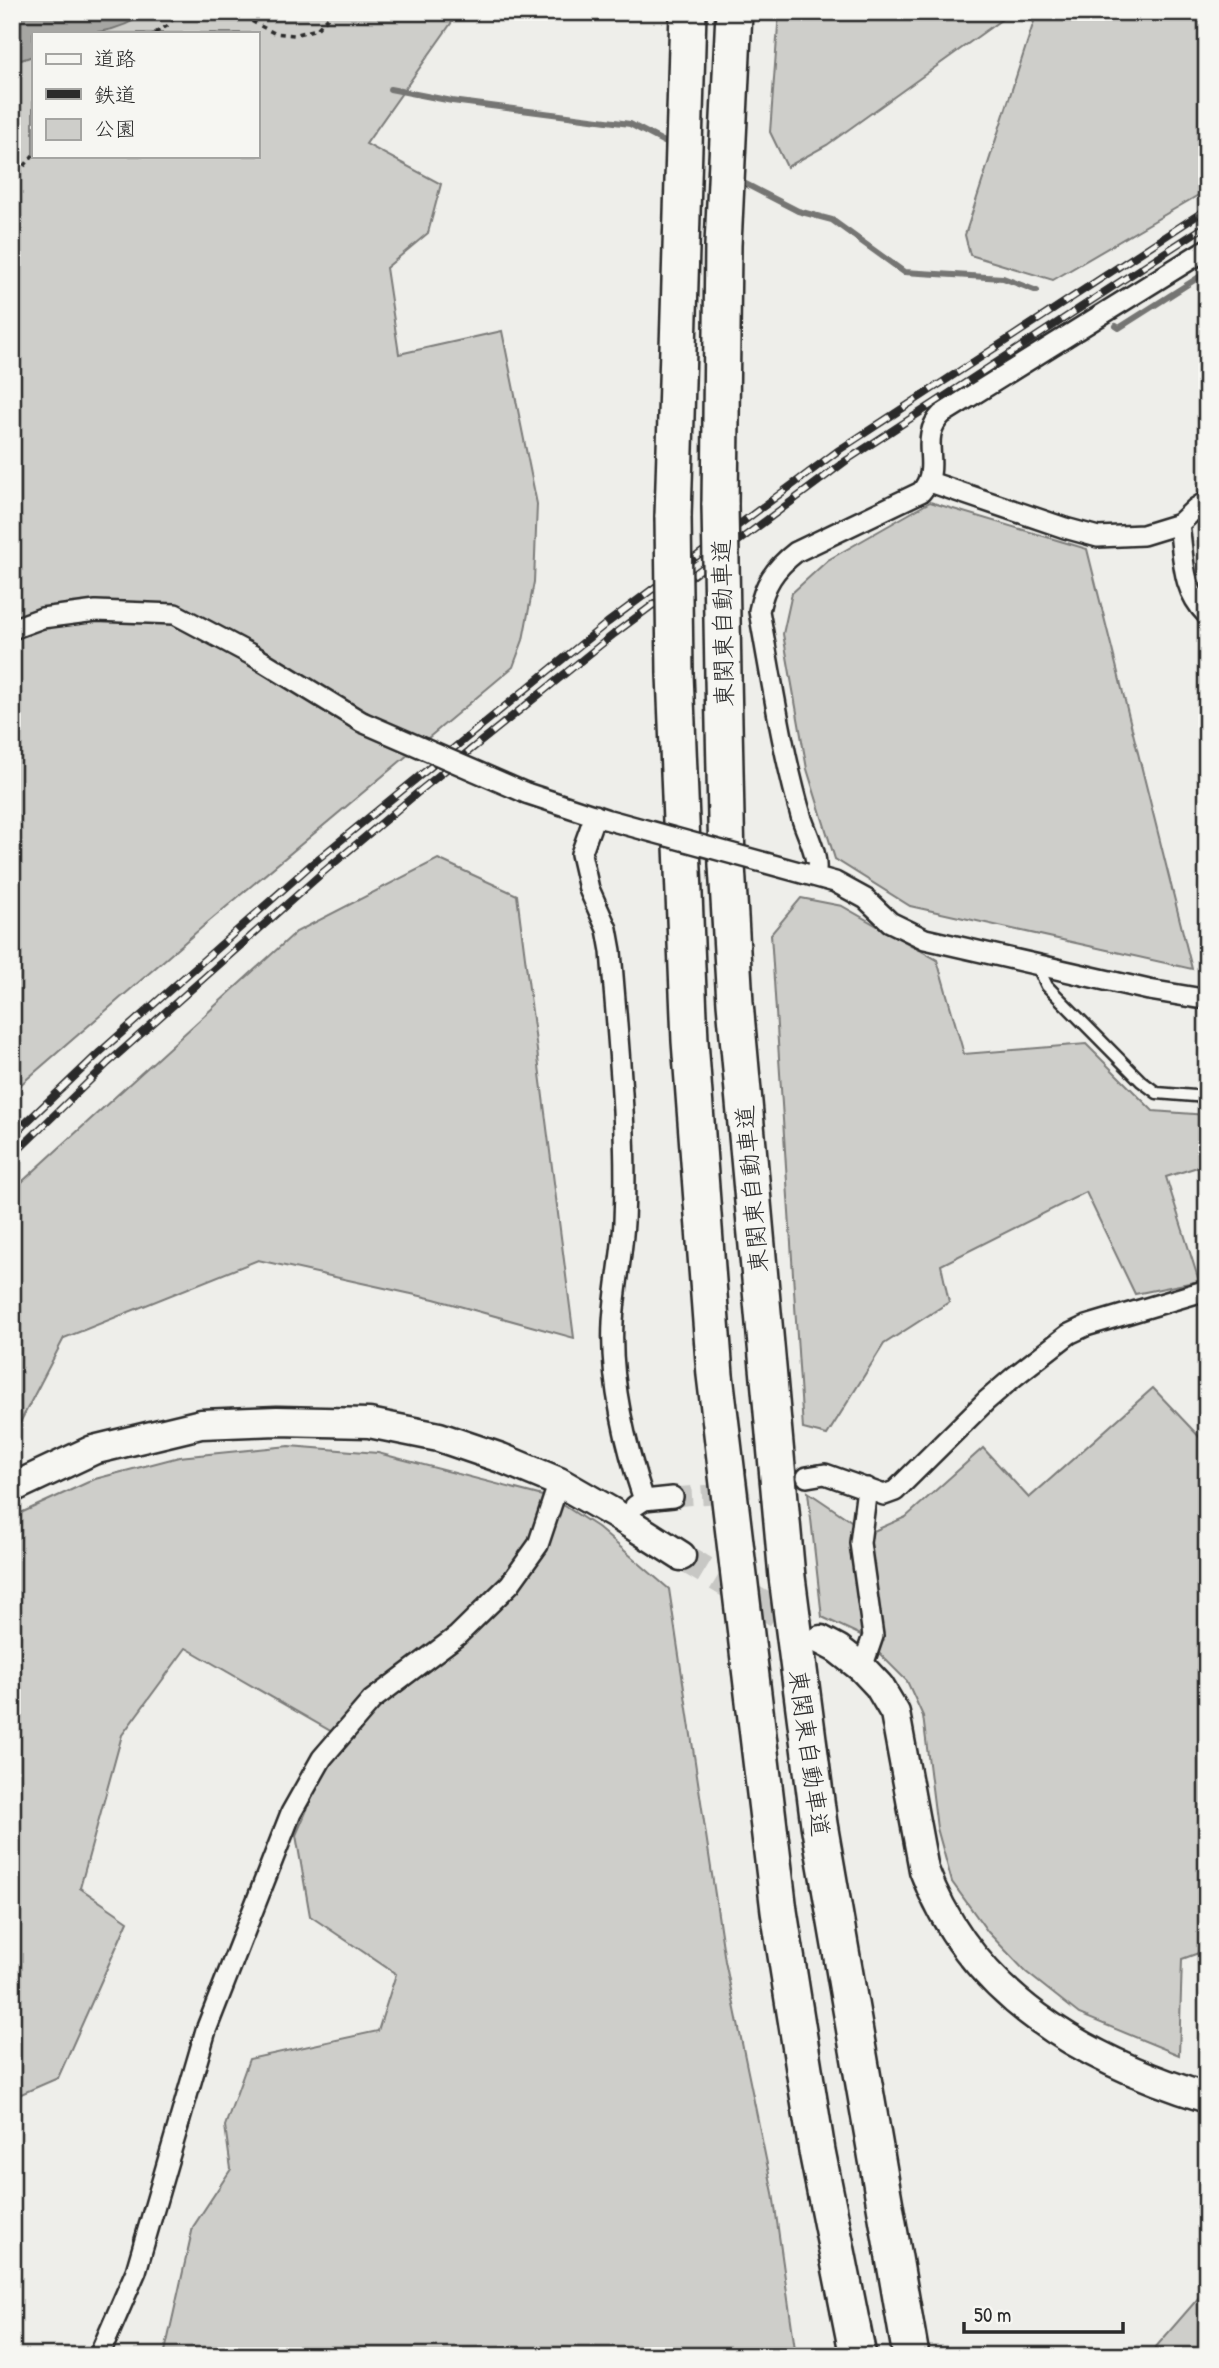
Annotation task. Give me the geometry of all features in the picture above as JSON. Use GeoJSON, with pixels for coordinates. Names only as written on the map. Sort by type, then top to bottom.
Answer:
{"type":"FeatureCollection","features":[{"type":"Feature","properties":{"kind":"highway","name":"東関東自動車道"},"geometry":{"type":"LineString","coordinates":[[688,12],[673,517],[675,674],[690,1041],[715,1375],[777,1899],[817,2151],[858,2356]]}},
{"type":"Feature","properties":{"kind":"highway","name":"東関東自動車道"},"geometry":{"type":"LineString","coordinates":[[734,12],[723,245],[720,505],[727,865],[735,1003],[780,1512],[819,1824],[911,2356]]}},
{"type":"Feature","properties":{"kind":"highway"},"geometry":{"type":"LineString","coordinates":[[846,1986],[933,2356]]}},
{"type":"Feature","properties":{"kind":"street"},"geometry":{"type":"LineString","coordinates":[[810,875],[817,864],[802,818],[778,713],[759,611],[763,593],[780,564],[796,552],[921,492],[930,482],[932,468],[929,436],[933,423],[942,414],[1207,248]]}},
{"type":"Feature","properties":{"kind":"street"},"geometry":{"type":"LineString","coordinates":[[930,482],[1098,537],[1143,535],[1179,524],[1207,501]]}},
{"type":"Feature","properties":{"kind":"street"},"geometry":{"type":"LineString","coordinates":[[1179,524],[1188,590],[1207,615]]}},
{"type":"Feature","properties":{"kind":"street"},"geometry":{"type":"LineString","coordinates":[[12,629],[42,618],[96,611],[175,614],[254,656],[362,722],[526,793],[602,818],[835,882],[866,899],[890,922],[925,939],[1149,990],[1197,999],[1207,998]]}},
{"type":"Feature","properties":{"kind":"street"},"geometry":{"type":"LineString","coordinates":[[602,818],[581,854],[589,889],[607,929],[611,951],[624,1147],[624,1222],[613,1323],[613,1356],[618,1401],[644,1500]]}},
{"type":"Feature","properties":{"kind":"street"},"geometry":{"type":"LineString","coordinates":[[807,1477],[825,1474],[884,1495],[895,1491],[986,1401],[1069,1334],[1086,1326],[1207,1290]]}},
{"type":"Feature","properties":{"kind":"street"},"geometry":{"type":"LineString","coordinates":[[12,1488],[93,1450],[201,1424],[277,1421],[369,1423],[439,1437],[501,1458],[559,1482],[681,1556]]}},
{"type":"Feature","properties":{"kind":"street"},"geometry":{"type":"LineString","coordinates":[[99,2356],[136,2271],[206,2030],[291,1813],[322,1758],[372,1700],[457,1636],[510,1584],[538,1545],[559,1482]]}},
{"type":"Feature","properties":{"kind":"street"},"geometry":{"type":"LineString","coordinates":[[862,1668],[873,1636],[860,1543],[867,1489]]}},
{"type":"Feature","properties":{"kind":"street"},"geometry":{"type":"LineString","coordinates":[[620,1517],[644,1500],[673,1497]]}},
{"type":"Feature","properties":{"kind":"street"},"geometry":{"type":"LineString","coordinates":[[821,1640],[838,1649],[862,1668],[879,1686],[895,1713],[904,1750],[924,1870],[932,1893],[948,1923],[970,1956],[1009,1995],[1054,2031],[1107,2060],[1173,2088],[1207,2098]]}},
{"type":"Feature","properties":{"kind":"lane"},"geometry":{"type":"LineString","coordinates":[[1037,964],[1047,986],[1140,1081],[1157,1093],[1207,1097]]}},
{"type":"Feature","properties":{"kind":"path"},"geometry":{"type":"LineString","coordinates":[[157,32],[167,26],[180,12]]}},
{"type":"Feature","properties":{"kind":"path"},"geometry":{"type":"LineString","coordinates":[[234,12],[274,33],[294,35],[317,29],[333,12]]}},
{"type":"Feature","properties":{"kind":"path"},"geometry":{"type":"LineString","coordinates":[[12,181],[32,156]]}},
{"type":"Feature","properties":{"kind":"green space"},"geometry":{"type":"Polygon","coordinates":[[[12,12],[459,12],[366,144],[441,184],[428,233],[386,268],[399,354],[502,331],[537,504],[534,582],[523,640],[513,667],[207,923],[12,1092],[12,12]]]}},
{"type":"Feature","properties":{"kind":"green space"},"geometry":{"type":"Polygon","coordinates":[[[779,12],[1012,12],[827,145],[787,167],[770,132],[779,12]]]}},
{"type":"Feature","properties":{"kind":"green space"},"geometry":{"type":"Polygon","coordinates":[[[1037,12],[1207,12],[1207,190],[1053,280],[970,255],[965,235],[1037,12]]]}},
{"type":"Feature","properties":{"kind":"green space"},"geometry":{"type":"Polygon","coordinates":[[[930,502],[1087,549],[1192,969],[910,906],[835,859],[807,769],[783,634],[792,593],[828,560],[930,502]]]}},
{"type":"Feature","properties":{"kind":"green space"},"geometry":{"type":"Polygon","coordinates":[[[438,859],[517,895],[574,1338],[434,1299],[258,1260],[64,1338],[12,1438],[12,1191],[296,932],[438,859]]]}},
{"type":"Feature","properties":{"kind":"green space"},"geometry":{"type":"Polygon","coordinates":[[[801,898],[842,906],[937,960],[964,1054],[1086,1044],[1153,1111],[1207,1115],[1207,1164],[1166,1177],[1199,1281],[1135,1294],[1086,1192],[941,1265],[949,1302],[884,1344],[827,1435],[803,1429],[771,934],[801,898]]]}},
{"type":"Feature","properties":{"kind":"green space"},"geometry":{"type":"Polygon","coordinates":[[[1153,1388],[1207,1445],[1207,1950],[1182,1959],[1179,2055],[1079,2014],[1026,1972],[988,1932],[952,1882],[937,1828],[923,1716],[907,1681],[861,1635],[822,1617],[808,1492],[869,1533],[906,1517],[983,1448],[1029,1498],[1153,1388]]]}},
{"type":"Feature","properties":{"kind":"green space"},"geometry":{"type":"Polygon","coordinates":[[[289,1446],[378,1453],[554,1499],[597,1527],[669,1589],[725,1961],[773,2193],[796,2356],[164,2356],[193,2227],[231,2169],[225,2126],[249,2059],[378,2031],[396,1974],[310,1916],[296,1835],[339,1736],[186,1648],[122,1735],[80,1888],[128,1921],[58,2078],[12,2098],[12,1517],[95,1479],[179,1457],[289,1446]]]}},
{"type":"Feature","properties":{"kind":"green space"},"geometry":{"type":"Polygon","coordinates":[[[1207,2288],[1207,2356],[1147,2356],[1149,2355],[1207,2288]]]}},
{"type":"Feature","properties":{"kind":"shaded area"},"geometry":{"type":"Polygon","coordinates":[[[12,12],[147,12],[133,21],[106,31],[32,32],[32,56],[12,63],[12,12]]]}},
{"type":"Feature","properties":{"kind":"waterway"},"geometry":{"type":"LineString","coordinates":[[390,89],[452,101],[630,124],[674,147]]}},
{"type":"Feature","properties":{"kind":"waterway"},"geometry":{"type":"LineString","coordinates":[[736,179],[798,211],[832,220],[904,272],[1003,278],[1037,291]]}},
{"type":"Feature","properties":{"kind":"waterway"},"geometry":{"type":"LineString","coordinates":[[1116,326],[1119,328],[1207,272]]}},
{"type":"Feature","properties":{"kind":"tunnel"},"geometry":{"type":"LineString","coordinates":[[673,1497],[713,1494],[807,1477]]}},
{"type":"Feature","properties":{"kind":"tunnel"},"geometry":{"type":"LineString","coordinates":[[681,1556],[807,1631]]}},
{"type":"Feature","properties":{"kind":"railway"},"geometry":{"type":"LineString","coordinates":[[12,1136],[100,1052],[313,863],[607,623],[839,450],[1207,209]]}},
{"type":"Feature","properties":{"kind":"railway"},"geometry":{"type":"LineString","coordinates":[[12,1156],[108,1063],[321,874],[614,634],[847,460],[1207,225]]}}]}
